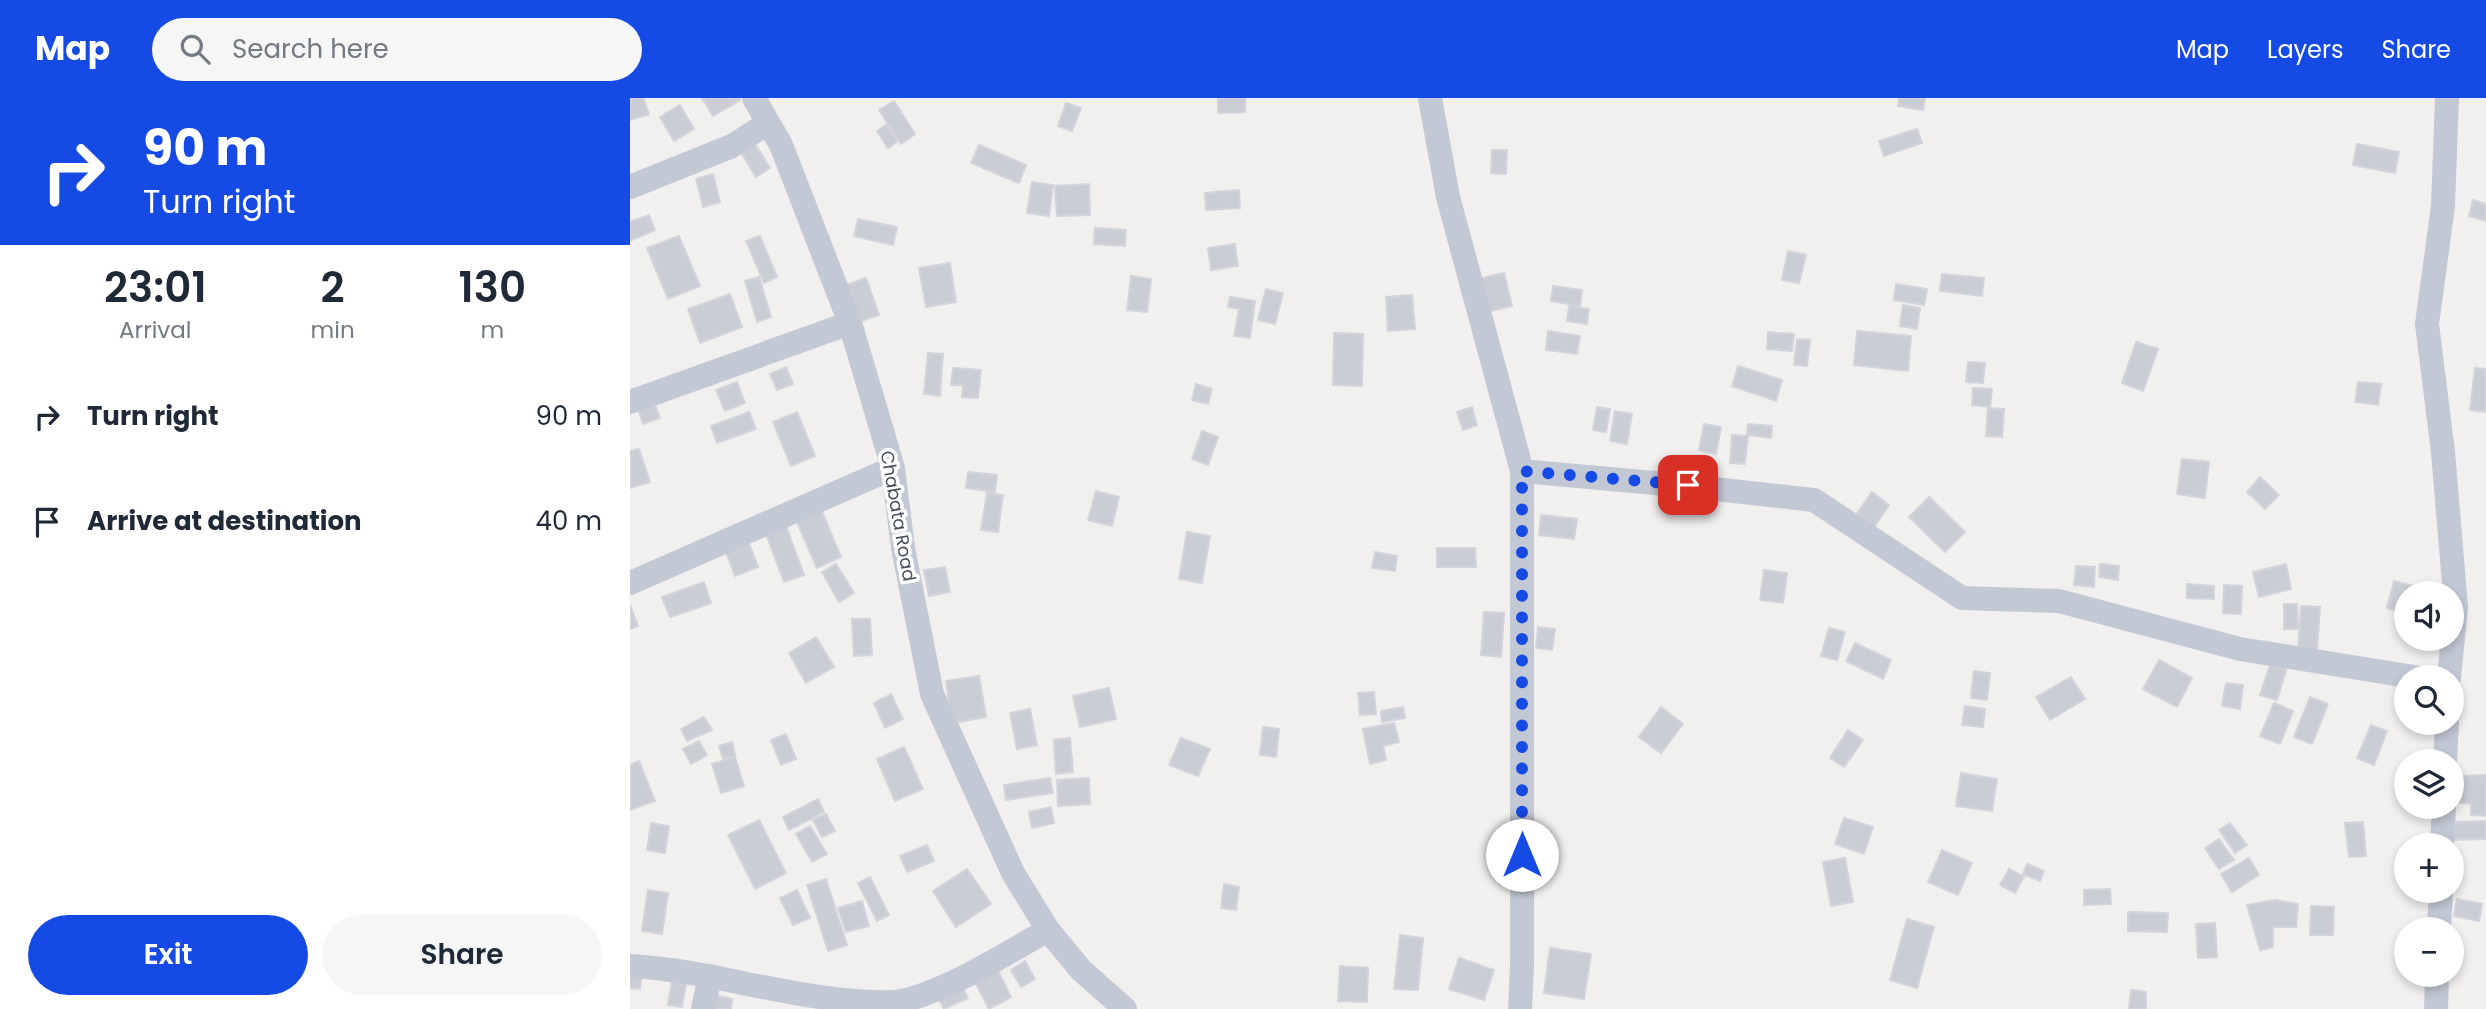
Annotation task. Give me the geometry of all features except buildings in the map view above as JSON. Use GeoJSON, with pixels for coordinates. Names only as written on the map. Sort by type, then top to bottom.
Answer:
{"type":"FeatureCollection","features":[{"type":"Feature","properties":{"kind":"street","name":"Chabata Road"},"geometry":{"type":"LineString","coordinates":[[754,98],[780,145],[850,323],[893,468],[903,548],[932,694],[1013,873],[1048,930],[1082,970],[1125,1009]]}},
{"type":"Feature","properties":{"kind":"street"},"geometry":{"type":"LineString","coordinates":[[1430,98],[1448,197],[1522,471],[1520,1009]]}},
{"type":"Feature","properties":{"kind":"street"},"geometry":{"type":"LineString","coordinates":[[2447,98],[2443,206],[2427,324],[2443,452],[2456,607],[2450,665]]}},
{"type":"Feature","properties":{"kind":"street"},"geometry":{"type":"LineString","coordinates":[[630,187],[732,146],[768,123]]}},
{"type":"Feature","properties":{"kind":"street"},"geometry":{"type":"LineString","coordinates":[[630,402],[850,323]]}},
{"type":"Feature","properties":{"kind":"street"},"geometry":{"type":"LineString","coordinates":[[630,583],[893,468]]}},
{"type":"Feature","properties":{"kind":"street"},"geometry":{"type":"LineString","coordinates":[[1522,471],[1688,485],[1814,500],[1962,598],[2059,601],[2240,649],[2394,674]]}},
{"type":"Feature","properties":{"kind":"street"},"geometry":{"type":"LineString","coordinates":[[630,966],[710,976],[835,999],[889,1003],[909,1000],[969,973],[1048,930]]}},
{"type":"Feature","properties":{"kind":"street"},"geometry":{"type":"LineString","coordinates":[[703,1009],[710,976]]}},
{"type":"Feature","properties":{"kind":"street"},"geometry":{"type":"LineString","coordinates":[[2436,1009],[2437,987]]}},
{"type":"Feature","properties":{"kind":"route"},"geometry":{"type":"LineString","coordinates":[[1522,855],[1522,471],[1688,485]]}}]}
